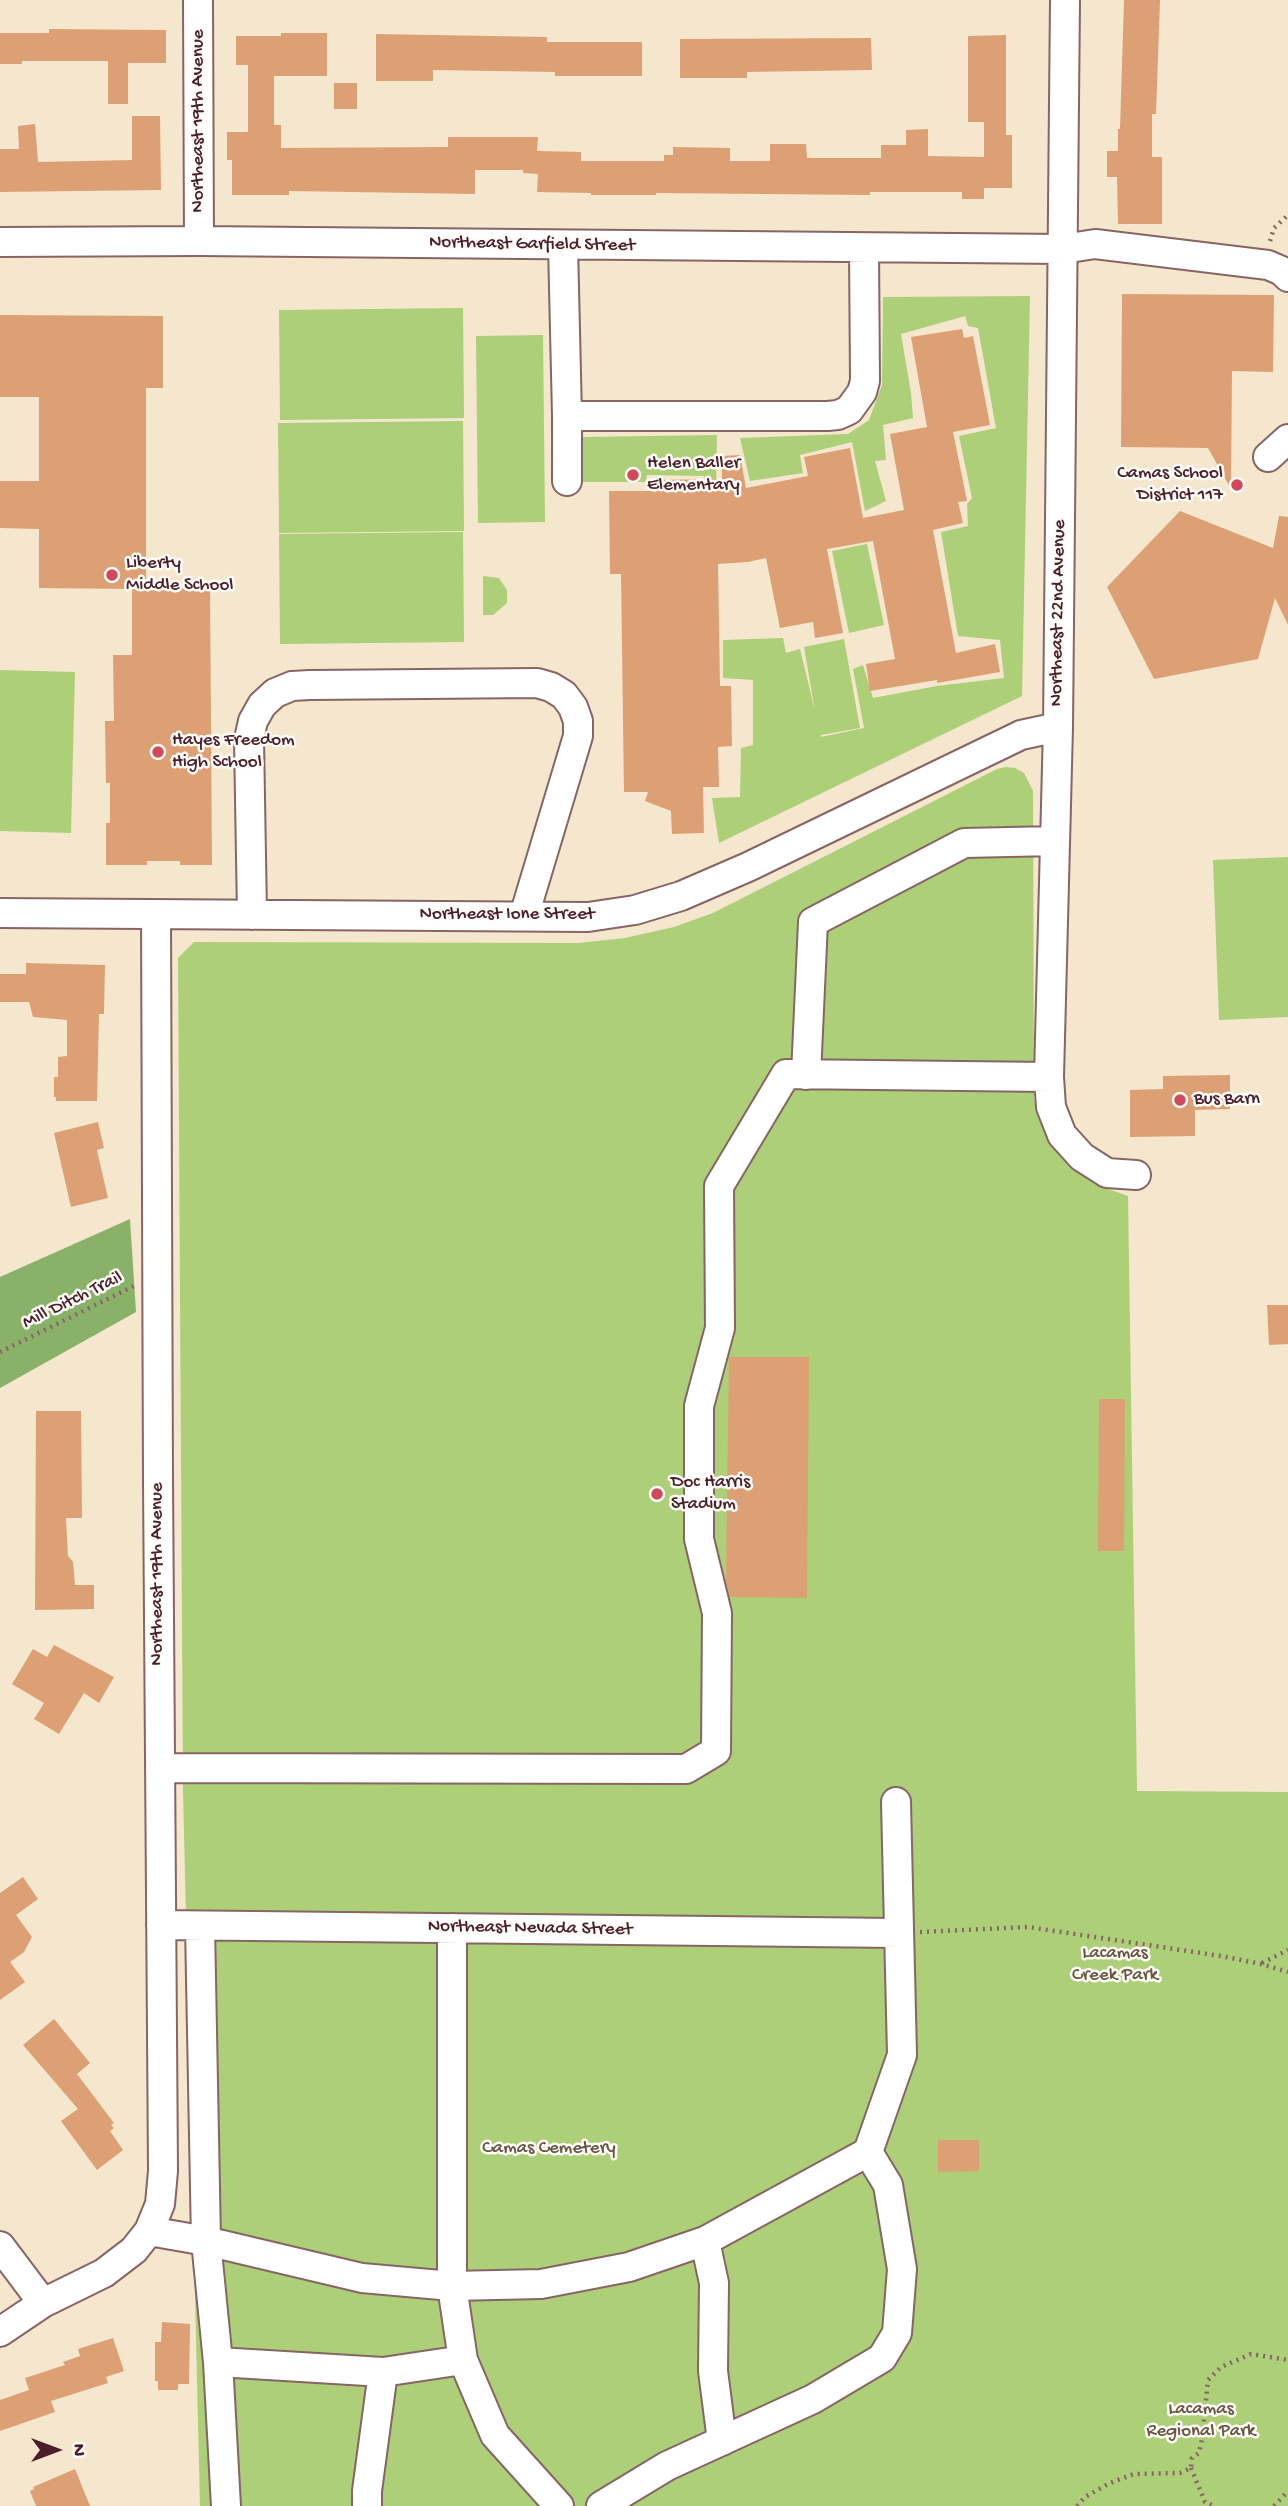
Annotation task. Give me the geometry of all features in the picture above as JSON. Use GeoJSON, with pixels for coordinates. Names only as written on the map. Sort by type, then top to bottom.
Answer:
{"type":"FeatureCollection","features":[{"type":"Feature","properties":{"kind":"street","name":"Northeast 19th Avenue"},"geometry":{"type":"LineString","coordinates":[[198,0],[199,242]]}},
{"type":"Feature","properties":{"kind":"street","name":"Northeast 22nd Avenue"},"geometry":{"type":"LineString","coordinates":[[1065,0],[1058,727],[1049,1077],[1051,1107],[1062,1135],[1082,1157],[1107,1172],[1136,1175]]}},
{"type":"Feature","properties":{"kind":"street","name":"Northeast Garfield Street"},"geometry":{"type":"LineString","coordinates":[[0,242],[1063,249],[1095,244],[1268,265],[1288,277]]}},
{"type":"Feature","properties":{"kind":"street"},"geometry":{"type":"LineString","coordinates":[[562,245],[566,481]]}},
{"type":"Feature","properties":{"kind":"street"},"geometry":{"type":"LineString","coordinates":[[566,416],[827,416],[849,410],[862,392],[865,381],[864,248]]}},
{"type":"Feature","properties":{"kind":"street"},"geometry":{"type":"LineString","coordinates":[[252,915],[249,739],[257,713],[275,693],[292,686],[310,685],[537,683],[564,695],[575,714],[578,736],[524,916]]}},
{"type":"Feature","properties":{"kind":"street","name":"Northeast Ione Street"},"geometry":{"type":"LineString","coordinates":[[0,914],[588,916],[635,910],[681,896],[748,867],[1021,735],[1058,727]]}},
{"type":"Feature","properties":{"kind":"street"},"geometry":{"type":"LineString","coordinates":[[160,1768],[686,1769],[716,1751],[717,1613],[699,1539],[699,1406],[720,1328],[719,1186],[796,1074],[813,922],[964,843],[1055,841]]}},
{"type":"Feature","properties":{"kind":"street","name":"Northeast 19th Avenue"},"geometry":{"type":"LineString","coordinates":[[149,2231],[160,2204],[163,2171],[156,914]]}},
{"type":"Feature","properties":{"kind":"street"},"geometry":{"type":"LineString","coordinates":[[796,1074],[1049,1077]]}},
{"type":"Feature","properties":{"kind":"street"},"geometry":{"type":"LineString","coordinates":[[0,2332],[43,2303],[104,2273],[134,2250],[149,2231],[206,2241],[362,2278],[452,2286],[541,2284],[629,2267],[705,2241],[867,2152],[902,2055],[896,1802]]}},
{"type":"Feature","properties":{"kind":"street","name":"Northeast Nevada Street"},"geometry":{"type":"LineString","coordinates":[[161,1925],[898,1933]]}},
{"type":"Feature","properties":{"kind":"street"},"geometry":{"type":"LineString","coordinates":[[200,1926],[206,2241],[218,2362],[226,2506]]}},
{"type":"Feature","properties":{"kind":"street"},"geometry":{"type":"LineString","coordinates":[[452,1928],[452,2286],[463,2360],[495,2435],[559,2506]]}},
{"type":"Feature","properties":{"kind":"street"},"geometry":{"type":"LineString","coordinates":[[601,2506],[667,2466],[813,2399],[882,2358],[897,2333],[902,2269],[888,2185],[867,2152]]}},
{"type":"Feature","properties":{"kind":"street"},"geometry":{"type":"LineString","coordinates":[[705,2241],[714,2283],[713,2371],[722,2441]]}},
{"type":"Feature","properties":{"kind":"street"},"geometry":{"type":"LineString","coordinates":[[0,2246],[43,2303]]}},
{"type":"Feature","properties":{"kind":"street"},"geometry":{"type":"LineString","coordinates":[[218,2362],[383,2372],[463,2360]]}},
{"type":"Feature","properties":{"kind":"street"},"geometry":{"type":"LineString","coordinates":[[367,2506],[383,2372]]}},
{"type":"Feature","properties":{"kind":"path","name":"Mill Ditch Trail"},"geometry":{"type":"LineString","coordinates":[[0,1352],[158,1274]]}},
{"type":"Feature","properties":{"kind":"path"},"geometry":{"type":"LineString","coordinates":[[898,1933],[1028,1927],[1261,1964],[1288,1972]]}},
{"type":"Feature","properties":{"kind":"path"},"geometry":{"type":"LineString","coordinates":[[1261,1964],[1288,1950]]}},
{"type":"Feature","properties":{"kind":"path"},"geometry":{"type":"LineString","coordinates":[[1214,2506],[1205,2502],[1191,2469],[1192,2458],[1199,2452],[1202,2440],[1209,2379],[1221,2367],[1251,2354],[1288,2360]]}},
{"type":"Feature","properties":{"kind":"path"},"geometry":{"type":"LineString","coordinates":[[1077,2506],[1085,2497],[1134,2474],[1180,2473],[1191,2469]]}},
{"type":"Feature","properties":{"kind":"path"},"geometry":{"type":"LineString","coordinates":[[1274,2506],[1288,2491]]}},
{"type":"Feature","properties":{"kind":"green space"},"geometry":{"type":"Polygon","coordinates":[[[1030,296],[1022,696],[719,843],[712,798],[740,797],[741,748],[753,745],[753,680],[723,678],[723,640],[783,638],[786,653],[800,649],[815,711],[804,647],[844,639],[860,728],[821,737],[864,728],[853,669],[863,665],[873,698],[937,686],[1004,678],[1000,640],[958,636],[941,532],[968,526],[967,504],[972,498],[959,436],[996,428],[978,328],[968,326],[965,316],[901,334],[913,418],[883,425],[886,460],[875,461],[886,501],[865,511],[852,442],[800,455],[803,473],[750,481],[740,438],[848,434],[869,420],[882,385],[883,297],[1030,296]]]}},
{"type":"Feature","properties":{"kind":"green space"},"geometry":{"type":"Polygon","coordinates":[[[463,308],[464,418],[280,420],[279,310],[463,308]]]}},
{"type":"Feature","properties":{"kind":"green space"},"geometry":{"type":"Polygon","coordinates":[[[543,335],[545,522],[478,523],[476,336],[543,335]]]}},
{"type":"Feature","properties":{"kind":"green space"},"geometry":{"type":"Polygon","coordinates":[[[463,421],[464,531],[279,533],[278,423],[463,421]]]}},
{"type":"Feature","properties":{"kind":"green space"},"geometry":{"type":"Polygon","coordinates":[[[717,435],[716,486],[706,500],[704,476],[647,475],[646,482],[580,482],[583,437],[717,435]]]}},
{"type":"Feature","properties":{"kind":"green space"},"geometry":{"type":"Polygon","coordinates":[[[463,532],[464,642],[280,644],[279,534],[463,532]]]}},
{"type":"Feature","properties":{"kind":"green space"},"geometry":{"type":"Polygon","coordinates":[[[867,544],[884,625],[849,633],[832,551],[867,544]]]}},
{"type":"Feature","properties":{"kind":"green space"},"geometry":{"type":"Polygon","coordinates":[[[483,576],[499,578],[507,590],[507,603],[493,615],[483,615],[483,576]]]}},
{"type":"Feature","properties":{"kind":"green space"},"geometry":{"type":"Polygon","coordinates":[[[0,670],[75,672],[71,833],[0,831],[0,670]]]}},
{"type":"Feature","properties":{"kind":"green space"},"geometry":{"type":"Polygon","coordinates":[[[1006,767],[1024,773],[1033,791],[1034,1100],[1046,1133],[1066,1162],[1094,1184],[1128,1196],[1137,1791],[1288,1792],[1288,2506],[200,2506],[183,1791],[178,958],[194,942],[578,943],[625,938],[674,927],[713,913],[997,769],[1006,767]]]}},
{"type":"Feature","properties":{"kind":"green space"},"geometry":{"type":"Polygon","coordinates":[[[1288,857],[1288,1017],[1219,1020],[1213,860],[1288,857]]]}},
{"type":"Feature","properties":{"kind":"green space"},"geometry":{"type":"Polygon","coordinates":[[[130,1219],[136,1312],[0,1388],[0,1277],[130,1219]]]}},
{"type":"Feature","properties":{"kind":"building"},"geometry":{"type":"Polygon","coordinates":[[[1124,0],[1160,0],[1156,114],[1152,114],[1152,157],[1162,157],[1162,224],[1118,224],[1117,177],[1107,177],[1107,151],[1118,151],[1124,0]]]}},
{"type":"Feature","properties":{"kind":"building"},"geometry":{"type":"Polygon","coordinates":[[[49,29],[166,30],[166,63],[128,63],[128,104],[108,104],[108,61],[22,61],[22,64],[0,64],[0,33],[49,33],[49,29]]]}},
{"type":"Feature","properties":{"kind":"building"},"geometry":{"type":"Polygon","coordinates":[[[281,33],[327,33],[327,76],[274,76],[274,125],[281,125],[281,148],[448,147],[448,137],[538,137],[537,151],[581,152],[581,161],[664,161],[664,155],[673,155],[673,147],[730,148],[730,161],[770,161],[770,144],[806,144],[807,158],[881,158],[881,145],[906,145],[906,130],[928,129],[928,156],[984,157],[984,122],[968,122],[968,36],[1006,35],[1006,135],[1012,135],[1012,188],[984,188],[984,199],[962,199],[962,192],[870,192],[870,195],[591,195],[537,192],[538,174],[523,173],[523,170],[475,170],[475,194],[289,191],[289,195],[232,195],[232,160],[227,160],[227,132],[248,132],[248,65],[236,65],[236,36],[281,36],[281,33]]]}},
{"type":"Feature","properties":{"kind":"building"},"geometry":{"type":"Polygon","coordinates":[[[376,34],[547,37],[547,42],[642,42],[642,76],[555,76],[555,72],[433,70],[433,81],[376,81],[376,34]]]}},
{"type":"Feature","properties":{"kind":"building"},"geometry":{"type":"Polygon","coordinates":[[[871,38],[872,70],[747,72],[747,78],[680,78],[680,39],[871,38]]]}},
{"type":"Feature","properties":{"kind":"building"},"geometry":{"type":"Polygon","coordinates":[[[334,83],[357,83],[357,109],[334,109],[334,83]]]}},
{"type":"Feature","properties":{"kind":"building"},"geometry":{"type":"Polygon","coordinates":[[[132,116],[160,116],[161,190],[0,192],[0,149],[19,149],[18,126],[35,124],[38,162],[132,160],[132,116]]]}},
{"type":"Feature","properties":{"kind":"building"},"geometry":{"type":"Polygon","coordinates":[[[1122,294],[1274,295],[1273,372],[1232,371],[1231,489],[1208,448],[1121,447],[1122,294]]]}},
{"type":"Feature","properties":{"kind":"building"},"geometry":{"type":"Polygon","coordinates":[[[0,315],[163,316],[163,388],[146,388],[146,588],[210,588],[212,865],[147,861],[147,865],[106,865],[110,783],[106,783],[105,721],[114,721],[113,655],[132,655],[132,589],[39,588],[39,529],[0,528],[0,481],[39,481],[39,397],[0,397],[0,315]]]}},
{"type":"Feature","properties":{"kind":"building","name":"Helen Baller Elementary"},"geometry":{"type":"Polygon","coordinates":[[[962,329],[964,338],[973,336],[990,425],[953,432],[967,501],[958,502],[963,523],[933,530],[956,653],[995,644],[1000,672],[870,691],[866,664],[895,659],[873,541],[827,549],[843,633],[815,638],[813,622],[780,628],[766,558],[718,564],[720,686],[731,686],[732,746],[718,747],[719,787],[703,787],[704,833],[672,834],[671,811],[645,801],[648,792],[624,792],[621,574],[610,574],[609,491],[654,491],[654,480],[722,479],[722,456],[740,455],[746,488],[808,476],[804,457],[850,448],[863,518],[904,510],[890,434],[927,427],[911,337],[962,329]]]}},
{"type":"Feature","properties":{"kind":"building"},"geometry":{"type":"Polygon","coordinates":[[[1180,511],[1273,548],[1279,516],[1288,517],[1288,625],[1275,598],[1258,659],[1154,679],[1107,587],[1180,511]]]}},
{"type":"Feature","properties":{"kind":"building"},"geometry":{"type":"Polygon","coordinates":[[[26,963],[105,965],[104,1014],[99,1014],[97,1101],[56,1101],[54,1097],[58,1057],[67,1056],[67,1020],[33,1017],[29,1002],[0,1002],[0,974],[26,974],[26,963]]]}},
{"type":"Feature","properties":{"kind":"building","name":"Bus Barn"},"geometry":{"type":"Polygon","coordinates":[[[1230,1075],[1230,1109],[1195,1110],[1195,1136],[1130,1137],[1130,1090],[1163,1089],[1163,1076],[1230,1075]]]}},
{"type":"Feature","properties":{"kind":"building"},"geometry":{"type":"Polygon","coordinates":[[[98,1122],[104,1148],[97,1150],[108,1198],[71,1207],[54,1133],[98,1122]]]}},
{"type":"Feature","properties":{"kind":"building"},"geometry":{"type":"Polygon","coordinates":[[[1267,1305],[1288,1305],[1288,1344],[1269,1345],[1267,1305]]]}},
{"type":"Feature","properties":{"kind":"building"},"geometry":{"type":"Polygon","coordinates":[[[729,1357],[809,1357],[807,1598],[730,1597],[726,1581],[729,1357]]]}},
{"type":"Feature","properties":{"kind":"building"},"geometry":{"type":"Polygon","coordinates":[[[1099,1399],[1125,1399],[1124,1551],[1098,1551],[1099,1399]]]}},
{"type":"Feature","properties":{"kind":"building"},"geometry":{"type":"Polygon","coordinates":[[[36,1411],[81,1411],[82,1518],[66,1518],[68,1556],[73,1562],[75,1585],[94,1585],[94,1609],[35,1610],[36,1411]]]}},
{"type":"Feature","properties":{"kind":"building"},"geometry":{"type":"Polygon","coordinates":[[[54,1645],[114,1677],[99,1703],[84,1693],[59,1734],[34,1719],[44,1703],[12,1684],[33,1649],[47,1657],[54,1645]]]}},
{"type":"Feature","properties":{"kind":"building"},"geometry":{"type":"Polygon","coordinates":[[[23,1877],[38,1899],[16,1915],[32,1937],[24,1952],[10,1962],[25,1982],[0,2000],[0,1893],[23,1877]]]}},
{"type":"Feature","properties":{"kind":"building"},"geometry":{"type":"Polygon","coordinates":[[[54,2019],[90,2063],[77,2074],[114,2123],[111,2125],[114,2128],[110,2131],[123,2150],[97,2170],[61,2121],[78,2109],[23,2045],[54,2019]]]}},
{"type":"Feature","properties":{"kind":"building"},"geometry":{"type":"Polygon","coordinates":[[[938,2140],[979,2140],[979,2171],[938,2172],[938,2140]]]}},
{"type":"Feature","properties":{"kind":"building"},"geometry":{"type":"Polygon","coordinates":[[[162,2322],[190,2324],[189,2384],[178,2384],[178,2390],[158,2390],[158,2381],[155,2381],[155,2342],[161,2342],[162,2322]]]}},
{"type":"Feature","properties":{"kind":"building"},"geometry":{"type":"Polygon","coordinates":[[[113,2338],[124,2371],[106,2377],[108,2383],[51,2401],[55,2412],[0,2431],[0,2400],[29,2390],[25,2378],[65,2365],[63,2362],[80,2356],[78,2349],[113,2338]]]}},
{"type":"Feature","properties":{"kind":"building"},"geometry":{"type":"Polygon","coordinates":[[[75,2469],[90,2506],[36,2506],[30,2491],[33,2487],[75,2469]]]}},
{"type":"Feature","properties":{"kind":"place","name":"Helen Baller Elementary"},"geometry":{"type":"Point","coordinates":[633,475]}},
{"type":"Feature","properties":{"kind":"place","name":"Camas School District 117"},"geometry":{"type":"Point","coordinates":[1237,485]}},
{"type":"Feature","properties":{"kind":"place","name":"Liberty Middle School"},"geometry":{"type":"Point","coordinates":[112,575]}},
{"type":"Feature","properties":{"kind":"place","name":"Hayes Freedom High School"},"geometry":{"type":"Point","coordinates":[158,752]}},
{"type":"Feature","properties":{"kind":"place","name":"Bus Barn"},"geometry":{"type":"Point","coordinates":[1180,1100]}},
{"type":"Feature","properties":{"kind":"place","name":"Doc Harris Stadium"},"geometry":{"type":"Point","coordinates":[657,1494]}},
{"type":"Feature","properties":{"kind":"park label","name":"Lacamas Creek Park"},"geometry":{"type":"Point","coordinates":[1115,1965]}},
{"type":"Feature","properties":{"kind":"park label","name":"Camas Cemetery"},"geometry":{"type":"Point","coordinates":[549,2149]}},
{"type":"Feature","properties":{"kind":"park label","name":"Lacamas Regional Park"},"geometry":{"type":"Point","coordinates":[1201,2421]}}]}
